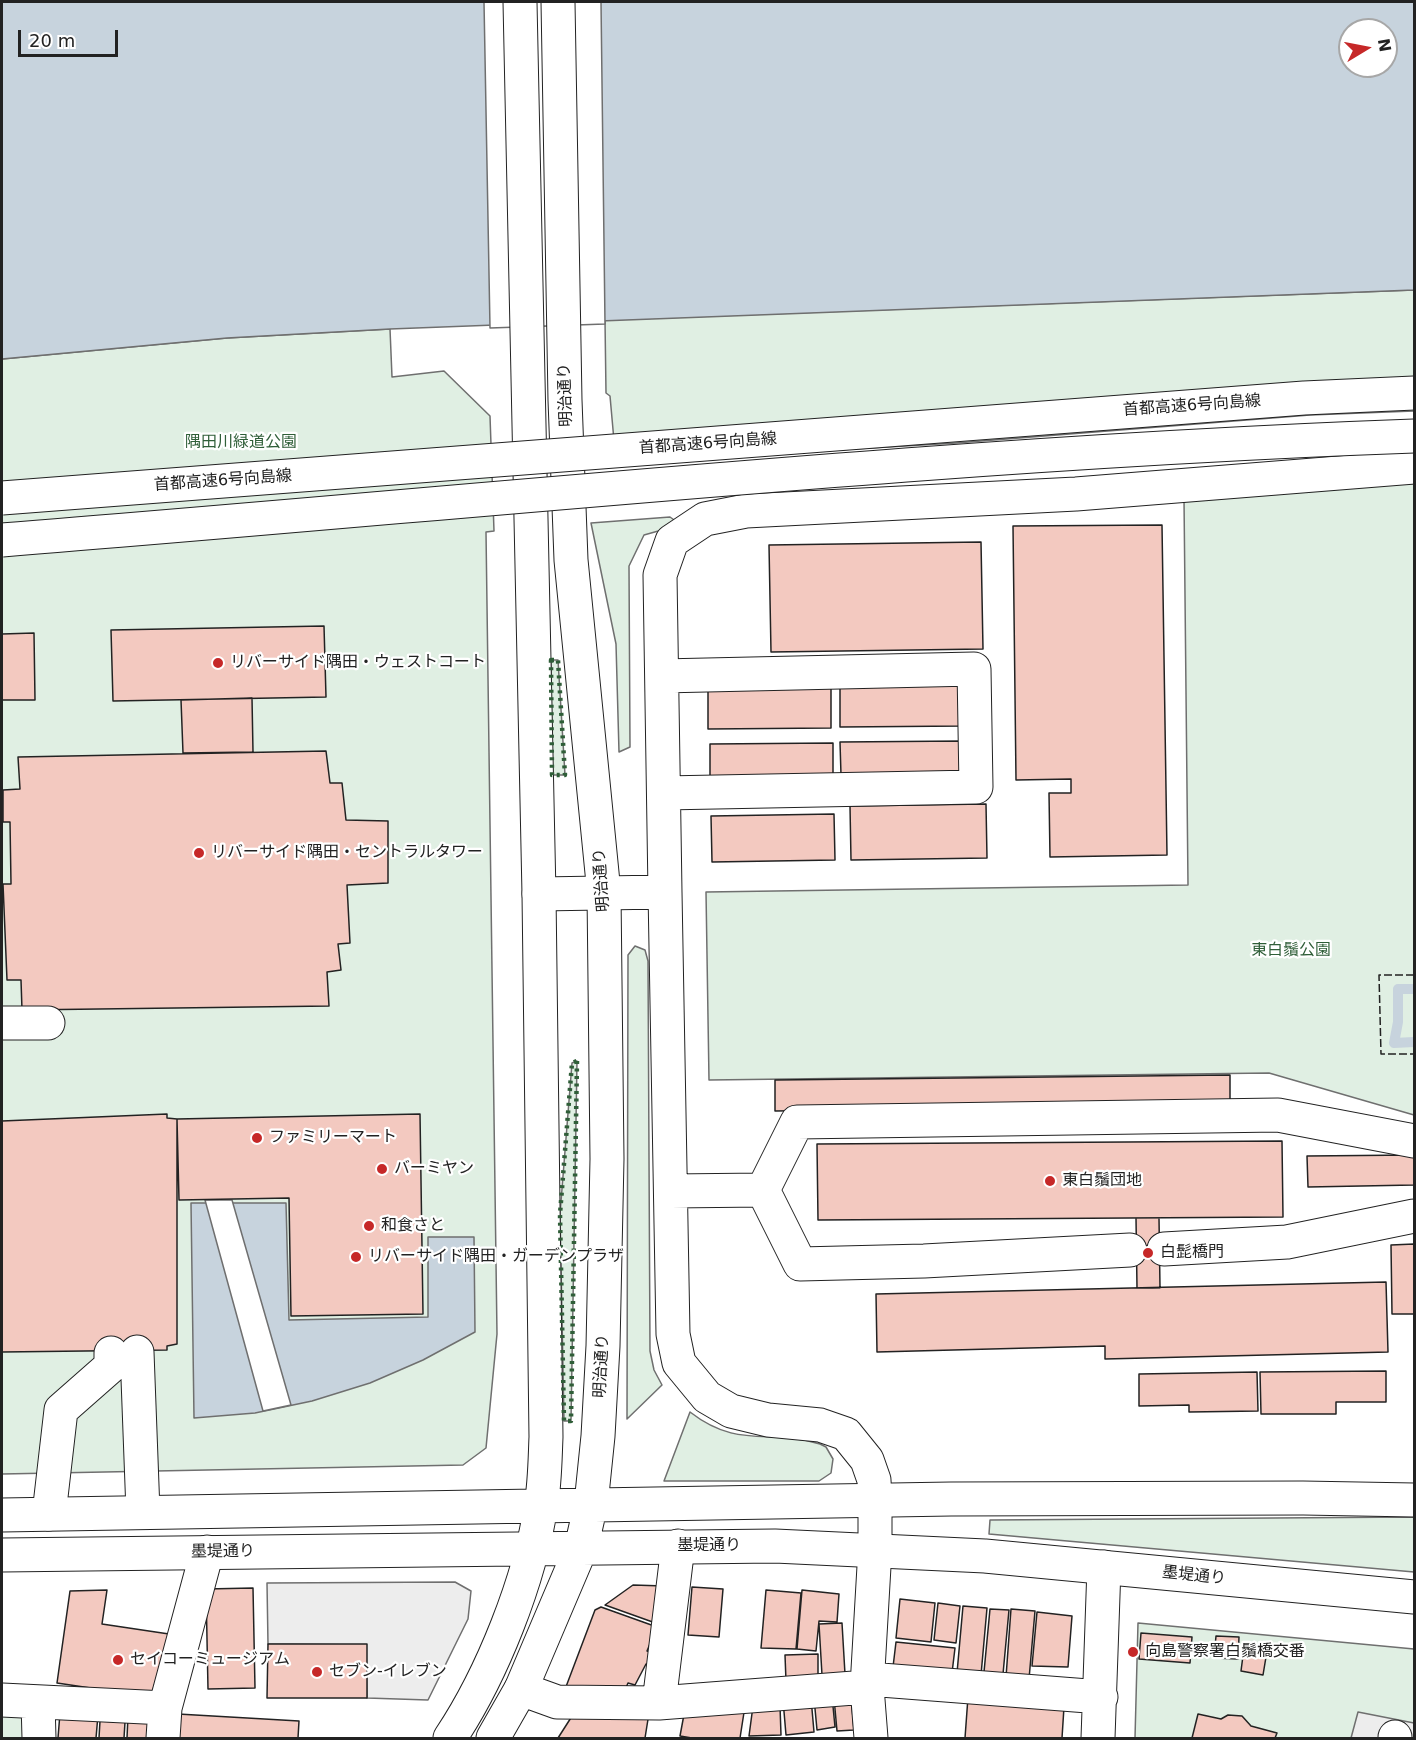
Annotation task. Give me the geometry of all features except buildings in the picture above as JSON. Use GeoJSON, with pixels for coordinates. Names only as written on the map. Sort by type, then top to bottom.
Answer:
{"type":"FeatureCollection","features":[{"type":"Feature","properties":{"kind":"main road"},"geometry":{"type":"LineString","coordinates":[[450,1738],[500,1643],[531,1549],[541,1506],[546,1437],[539,894],[520,2]]}},
{"type":"Feature","properties":{"kind":"main road","name":"明治通り"},"geometry":{"type":"LineString","coordinates":[[493,1738],[521,1689],[581,1548],[591,1504],[598,1436],[603,1346],[607,1159],[604,892],[571,560],[565,400],[558,2]]}},
{"type":"Feature","properties":{"kind":"main road","name":"首都高速6号向島線"},"geometry":{"type":"LineString","coordinates":[[2,498],[1304,398],[1414,393]]}},
{"type":"Feature","properties":{"kind":"main road"},"geometry":{"type":"LineString","coordinates":[[2,540],[856,468],[1307,440],[1414,436]]}},
{"type":"Feature","properties":{"kind":"main road"},"geometry":{"type":"LineString","coordinates":[[871,1738],[868,1683],[876,1549],[873,1480],[867,1460],[846,1434],[820,1425],[768,1420],[731,1411],[707,1397],[679,1363],[672,1334],[660,575],[672,541],[705,519],[746,511],[1076,494],[1414,467]]}},
{"type":"Feature","properties":{"kind":"main road"},"geometry":{"type":"LineString","coordinates":[[662,676],[974,669],[976,786],[664,793]]}},
{"type":"Feature","properties":{"kind":"main road"},"geometry":{"type":"LineString","coordinates":[[539,894],[665,892]]}},
{"type":"Feature","properties":{"kind":"main road"},"geometry":{"type":"LineString","coordinates":[[2,1023],[48,1023]]}},
{"type":"Feature","properties":{"kind":"main road"},"geometry":{"type":"LineString","coordinates":[[763,1190],[797,1122],[1278,1114],[1414,1141]]}},
{"type":"Feature","properties":{"kind":"main road"},"geometry":{"type":"LineString","coordinates":[[671,1191],[763,1190]]}},
{"type":"Feature","properties":{"kind":"main road"},"geometry":{"type":"LineString","coordinates":[[763,1190],[800,1264],[924,1261],[1130,1250]]}},
{"type":"Feature","properties":{"kind":"main road"},"geometry":{"type":"LineString","coordinates":[[1164,1249],[1287,1242],[1414,1216]]}},
{"type":"Feature","properties":{"kind":"main road"},"geometry":{"type":"LineString","coordinates":[[49,1514],[62,1410],[124,1359],[143,1512]]}},
{"type":"Feature","properties":{"kind":"main road"},"geometry":{"type":"LineString","coordinates":[[2,1515],[875,1500],[1303,1497],[1414,1500]]}},
{"type":"Feature","properties":{"kind":"main road"},"geometry":{"type":"LineString","coordinates":[[659,1703],[678,1546]]}},
{"type":"Feature","properties":{"kind":"main road","name":"墨堤通り"},"geometry":{"type":"LineString","coordinates":[[2,1555],[678,1546],[876,1549],[1104,1567],[1414,1597]]}},
{"type":"Feature","properties":{"kind":"main road"},"geometry":{"type":"LineString","coordinates":[[2,1700],[38,1701],[164,1723],[207,1552]]}},
{"type":"Feature","properties":{"kind":"main road"},"geometry":{"type":"LineString","coordinates":[[1098,1738],[1104,1567]]}},
{"type":"Feature","properties":{"kind":"main road"},"geometry":{"type":"LineString","coordinates":[[521,1689],[557,1702],[659,1703],[868,1683],[1101,1697]]}},
{"type":"Feature","properties":{"kind":"main road"},"geometry":{"type":"LineString","coordinates":[[38,1701],[39,1738]]}},
{"type":"Feature","properties":{"kind":"green space"},"geometry":{"type":"Polygon","coordinates":[[[1414,290],[1414,411],[1310,415],[956,443],[616,463],[610,396],[606,393],[605,320],[1414,290]]]}},
{"type":"Feature","properties":{"kind":"green space","name":"隅田川緑道公園"},"geometry":{"type":"Polygon","coordinates":[[[390,329],[392,377],[444,371],[490,416],[494,531],[486,532],[497,1334],[486,1448],[463,1465],[2,1474],[2,359],[227,338],[390,329]]]}},
{"type":"Feature","properties":{"kind":"green space","name":"東白鬚公園"},"geometry":{"type":"Polygon","coordinates":[[[1414,482],[1414,1115],[1269,1073],[709,1080],[706,892],[1188,885],[1184,499],[1414,482]]]}},
{"type":"Feature","properties":{"kind":"green space"},"geometry":{"type":"Polygon","coordinates":[[[670,517],[677,522],[669,528],[644,535],[629,566],[630,747],[619,752],[616,644],[591,523],[670,517]]]}},
{"type":"Feature","properties":{"kind":"green space"},"geometry":{"type":"Polygon","coordinates":[[[551,660],[558,660],[565,775],[552,775],[551,660]]]}},
{"type":"Feature","properties":{"kind":"green space"},"geometry":{"type":"Polygon","coordinates":[[[635,946],[645,950],[648,961],[650,1351],[654,1370],[662,1385],[627,1419],[628,955],[635,946]]]}},
{"type":"Feature","properties":{"kind":"green space"},"geometry":{"type":"Polygon","coordinates":[[[577,1061],[571,1421],[564,1421],[560,1214],[572,1063],[577,1061]]]}},
{"type":"Feature","properties":{"kind":"green space"},"geometry":{"type":"Polygon","coordinates":[[[690,1412],[708,1424],[739,1435],[785,1438],[820,1444],[826,1447],[833,1459],[831,1473],[819,1481],[664,1481],[690,1412]]]}},
{"type":"Feature","properties":{"kind":"green space"},"geometry":{"type":"Polygon","coordinates":[[[1414,1517],[1414,1572],[989,1534],[990,1520],[1414,1517]]]}},
{"type":"Feature","properties":{"kind":"green space"},"geometry":{"type":"Polygon","coordinates":[[[1138,1623],[1414,1649],[1414,1738],[1135,1738],[1138,1623]]]}},
{"type":"Feature","properties":{"kind":"green space"},"geometry":{"type":"Polygon","coordinates":[[[2,1709],[31,1711],[32,1738],[2,1738],[2,1709]]]}},
{"type":"Feature","properties":{"kind":"shaded area"},"geometry":{"type":"Polygon","coordinates":[[[2,2],[1414,2],[1414,290],[390,329],[227,338],[2,359],[2,2]]]}},
{"type":"Feature","properties":{"kind":"shaded area"},"geometry":{"type":"Polygon","coordinates":[[[191,1203],[286,1203],[289,1320],[428,1317],[428,1237],[474,1237],[475,1332],[423,1360],[370,1383],[312,1401],[255,1413],[194,1418],[191,1203]]]}},
{"type":"Feature","properties":{"kind":"shaded area"},"geometry":{"type":"Polygon","coordinates":[[[455,1582],[471,1591],[468,1619],[428,1700],[367,1698],[366,1645],[268,1644],[267,1583],[455,1582]]]}},
{"type":"Feature","properties":{"kind":"shaded area"},"geometry":{"type":"Polygon","coordinates":[[[1358,1712],[1414,1723],[1414,1738],[1351,1738],[1358,1712]]]}},
{"type":"Feature","properties":{"kind":"pier"},"geometry":{"type":"Polygon","coordinates":[[[484,2],[601,2],[605,324],[490,328],[484,2]]]}},
{"type":"Feature","properties":{"kind":"pier"},"geometry":{"type":"Polygon","coordinates":[[[205,1200],[232,1200],[291,1405],[263,1411],[205,1200]]]}},
{"type":"Feature","properties":{"kind":"waterway"},"geometry":{"type":"LineString","coordinates":[[1414,989],[1398,989],[1398,1022],[1394,1043],[1414,1042]]}},
{"type":"Feature","properties":{"kind":"hedge"},"geometry":{"type":"LineString","coordinates":[[551,660],[558,660],[565,775],[552,775],[551,660]]}},
{"type":"Feature","properties":{"kind":"hedge"},"geometry":{"type":"LineString","coordinates":[[577,1061],[571,1421],[564,1421],[560,1214],[572,1063],[577,1061]]}},
{"type":"Feature","properties":{"kind":"fence"},"geometry":{"type":"LineString","coordinates":[[1414,975],[1379,975],[1381,1054],[1414,1054]]}},
{"type":"Feature","properties":{"kind":"place","name":"リバーサイド隅田・ウェストコート"},"geometry":{"type":"Point","coordinates":[218,663]}},
{"type":"Feature","properties":{"kind":"place","name":"リバーサイド隅田・セントラルタワー"},"geometry":{"type":"Point","coordinates":[199,853]}},
{"type":"Feature","properties":{"kind":"place","name":"ファミリーマート"},"geometry":{"type":"Point","coordinates":[257,1138]}},
{"type":"Feature","properties":{"kind":"place","name":"バーミヤン"},"geometry":{"type":"Point","coordinates":[382,1169]}},
{"type":"Feature","properties":{"kind":"place","name":"東白鬚団地"},"geometry":{"type":"Point","coordinates":[1050,1181]}},
{"type":"Feature","properties":{"kind":"place","name":"和食さと"},"geometry":{"type":"Point","coordinates":[369,1226]}},
{"type":"Feature","properties":{"kind":"place","name":"白髭橋門"},"geometry":{"type":"Point","coordinates":[1148,1253]}},
{"type":"Feature","properties":{"kind":"place","name":"リバーサイド隅田・ガーデンプラザ"},"geometry":{"type":"Point","coordinates":[356,1257]}},
{"type":"Feature","properties":{"kind":"place","name":"向島警察署白鬚橋交番"},"geometry":{"type":"Point","coordinates":[1133,1652]}},
{"type":"Feature","properties":{"kind":"place","name":"セイコーミュージアム"},"geometry":{"type":"Point","coordinates":[118,1660]}},
{"type":"Feature","properties":{"kind":"place","name":"セブン-イレブン"},"geometry":{"type":"Point","coordinates":[317,1672]}}]}
